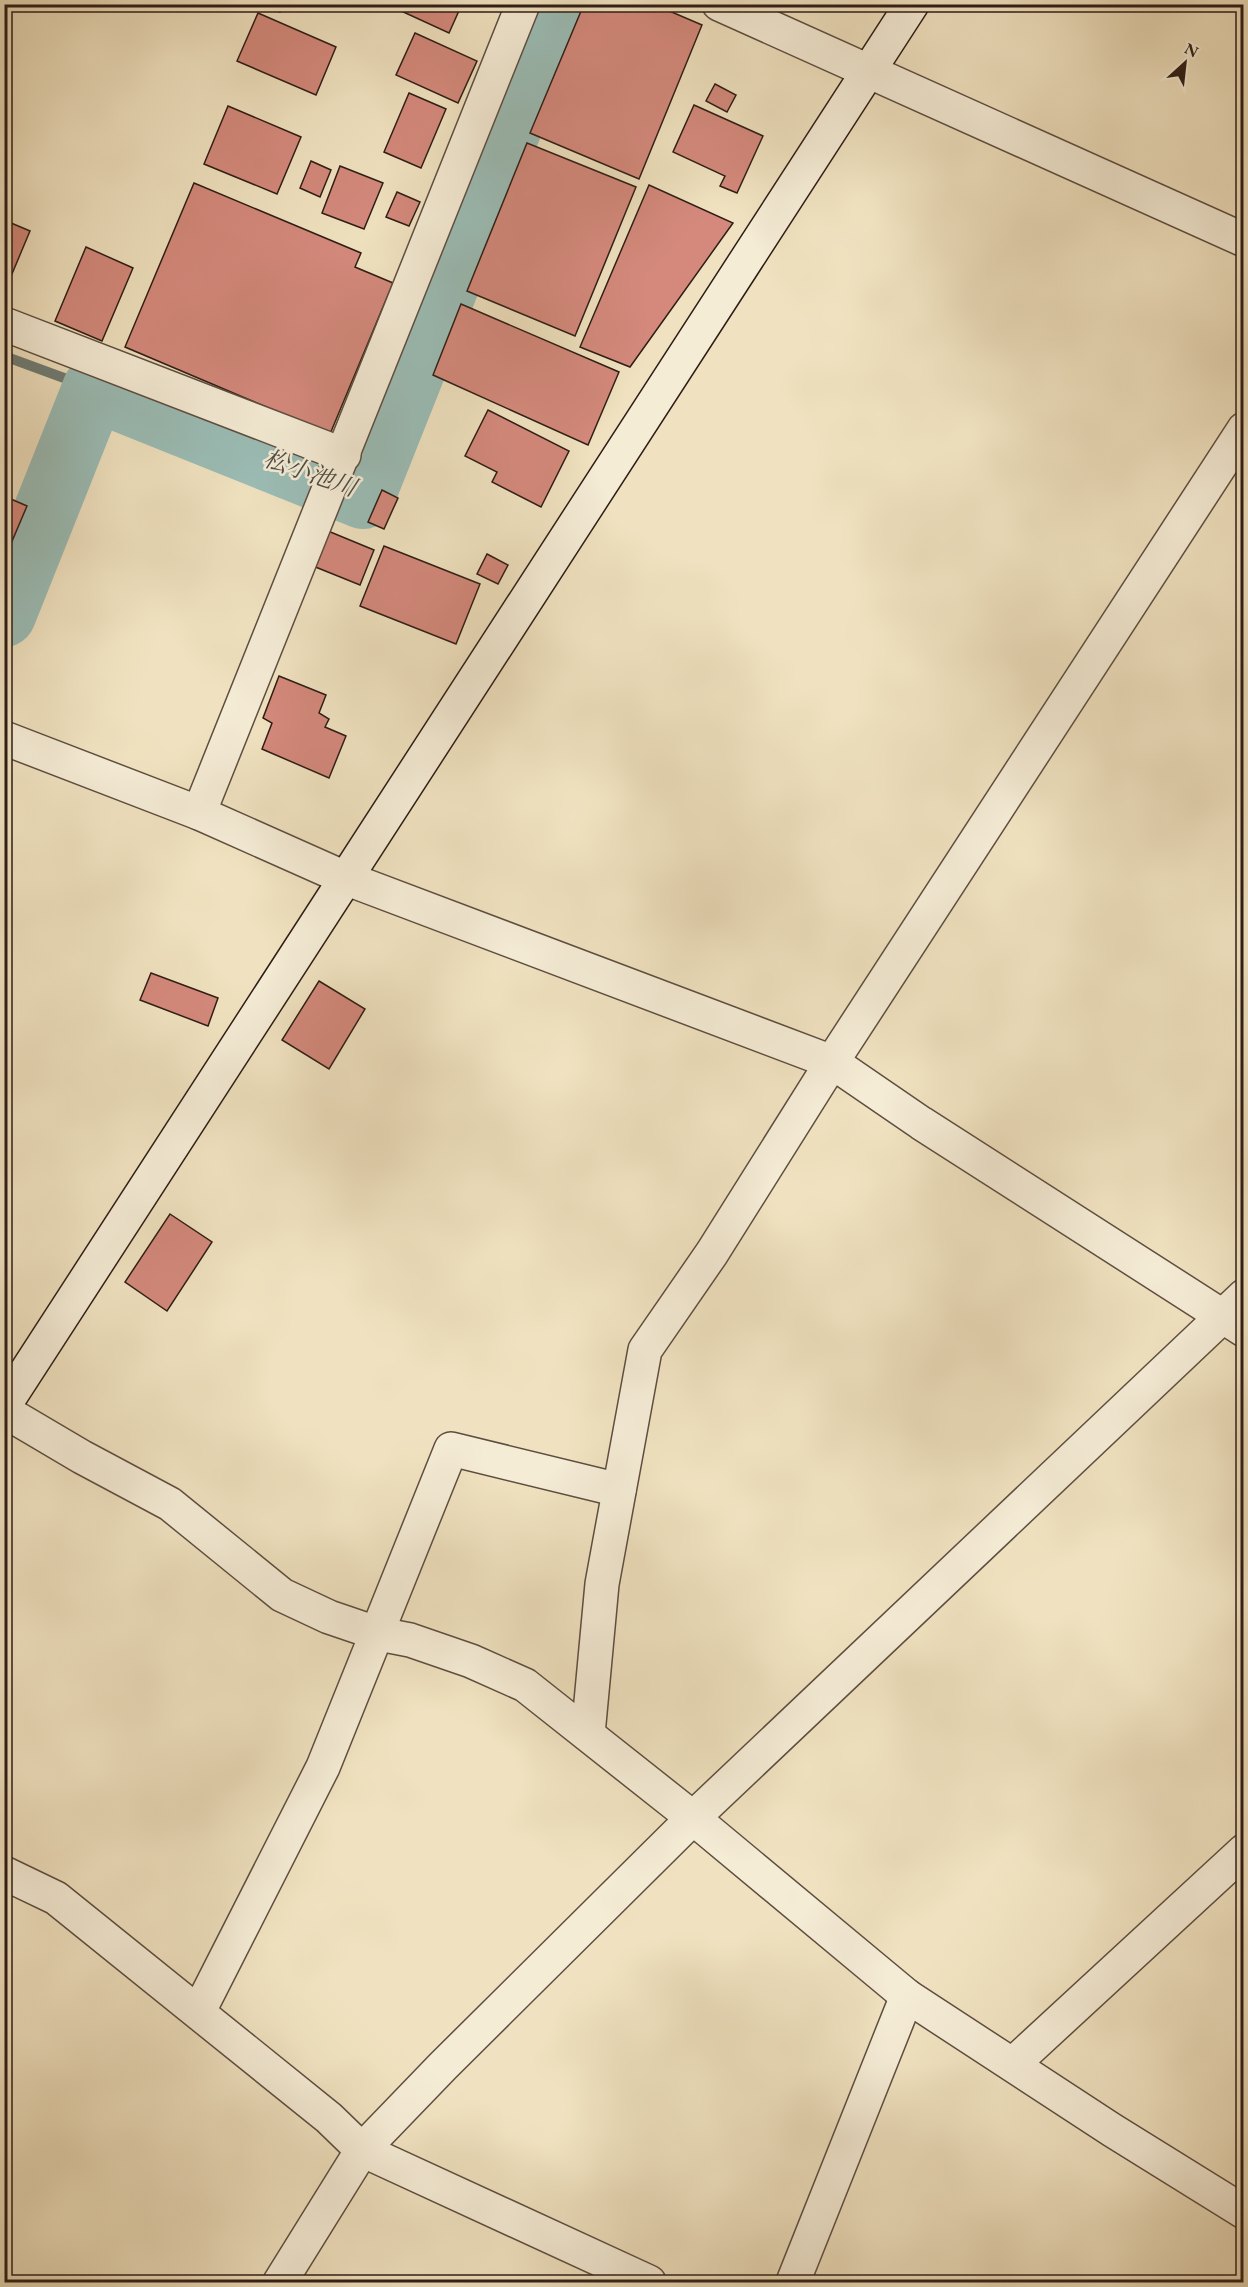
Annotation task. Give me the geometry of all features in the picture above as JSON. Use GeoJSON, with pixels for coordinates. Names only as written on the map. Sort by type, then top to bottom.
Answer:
{"type":"FeatureCollection","features":[{"type":"Feature","properties":{"kind":"street"},"geometry":{"type":"LineString","coordinates":[[199,813],[523,4]]}},
{"type":"Feature","properties":{"kind":"street"},"geometry":{"type":"LineString","coordinates":[[719,4],[868,73],[1244,240]]}},
{"type":"Feature","properties":{"kind":"street"},"geometry":{"type":"LineString","coordinates":[[4,1406],[912,4]]}},
{"type":"Feature","properties":{"kind":"street"},"geometry":{"type":"LineString","coordinates":[[4,324],[343,456]]}},
{"type":"Feature","properties":{"kind":"street"},"geometry":{"type":"LineString","coordinates":[[588,1734],[602,1584],[645,1350],[712,1253],[832,1062],[1244,429]]}},
{"type":"Feature","properties":{"kind":"street"},"geometry":{"type":"LineString","coordinates":[[4,738],[199,813],[345,878],[832,1062],[921,1123],[1237,1314],[984,1540],[693,1818],[362,2150],[280,2283]]}},
{"type":"Feature","properties":{"kind":"street"},"geometry":{"type":"LineString","coordinates":[[4,1411],[82,1457],[170,1504],[282,1595],[329,1617],[379,1634],[410,1640],[471,1661],[525,1685],[693,1818],[907,1996],[1112,2130],[1244,2212]]}},
{"type":"Feature","properties":{"kind":"street"},"geometry":{"type":"LineString","coordinates":[[199,2011],[323,1767],[379,1634],[451,1449],[619,1490]]}},
{"type":"Feature","properties":{"kind":"street"},"geometry":{"type":"LineString","coordinates":[[1012,2064],[1244,1851]]}},
{"type":"Feature","properties":{"kind":"street"},"geometry":{"type":"LineString","coordinates":[[4,1873],[56,1898],[330,2118],[362,2150],[649,2283]]}},
{"type":"Feature","properties":{"kind":"street"},"geometry":{"type":"LineString","coordinates":[[793,2283],[907,1996]]}},
{"type":"Feature","properties":{"kind":"building"},"geometry":{"type":"Polygon","coordinates":[[[261,4],[283,4],[280,12],[261,4]]]}},
{"type":"Feature","properties":{"kind":"building"},"geometry":{"type":"Polygon","coordinates":[[[386,4],[462,4],[449,33],[386,4]]]}},
{"type":"Feature","properties":{"kind":"building"},"geometry":{"type":"Polygon","coordinates":[[[584,4],[653,4],[702,25],[639,179],[530,133],[584,4]]]}},
{"type":"Feature","properties":{"kind":"building"},"geometry":{"type":"Polygon","coordinates":[[[258,13],[336,47],[316,95],[237,61],[258,13]]]}},
{"type":"Feature","properties":{"kind":"building"},"geometry":{"type":"Polygon","coordinates":[[[415,33],[477,61],[458,103],[396,75],[415,33]]]}},
{"type":"Feature","properties":{"kind":"building"},"geometry":{"type":"Polygon","coordinates":[[[715,84],[736,95],[727,112],[706,101],[715,84]]]}},
{"type":"Feature","properties":{"kind":"building"},"geometry":{"type":"Polygon","coordinates":[[[409,93],[446,109],[421,168],[384,152],[409,93]]]}},
{"type":"Feature","properties":{"kind":"building"},"geometry":{"type":"Polygon","coordinates":[[[694,105],[763,136],[737,193],[720,186],[725,176],[673,152],[694,105]]]}},
{"type":"Feature","properties":{"kind":"building"},"geometry":{"type":"Polygon","coordinates":[[[228,106],[301,137],[277,194],[204,164],[228,106]]]}},
{"type":"Feature","properties":{"kind":"building"},"geometry":{"type":"Polygon","coordinates":[[[527,143],[636,187],[575,336],[467,291],[527,143]]]}},
{"type":"Feature","properties":{"kind":"building"},"geometry":{"type":"Polygon","coordinates":[[[311,161],[331,170],[320,197],[300,188],[311,161]]]}},
{"type":"Feature","properties":{"kind":"building"},"geometry":{"type":"Polygon","coordinates":[[[340,166],[383,183],[364,229],[322,213],[340,166]]]}},
{"type":"Feature","properties":{"kind":"building"},"geometry":{"type":"Polygon","coordinates":[[[194,183],[361,253],[355,267],[393,283],[330,434],[125,347],[194,183]]]}},
{"type":"Feature","properties":{"kind":"building"},"geometry":{"type":"Polygon","coordinates":[[[649,185],[733,223],[630,367],[580,347],[649,185]]]}},
{"type":"Feature","properties":{"kind":"building"},"geometry":{"type":"Polygon","coordinates":[[[397,192],[420,202],[409,226],[386,217],[397,192]]]}},
{"type":"Feature","properties":{"kind":"building"},"geometry":{"type":"Polygon","coordinates":[[[4,220],[30,231],[9,281],[4,279],[4,220]]]}},
{"type":"Feature","properties":{"kind":"building"},"geometry":{"type":"Polygon","coordinates":[[[86,247],[133,268],[102,341],[55,321],[86,247]]]}},
{"type":"Feature","properties":{"kind":"building"},"geometry":{"type":"Polygon","coordinates":[[[461,304],[619,372],[588,445],[433,375],[461,304]]]}},
{"type":"Feature","properties":{"kind":"building"},"geometry":{"type":"Polygon","coordinates":[[[488,410],[569,451],[541,507],[492,482],[497,472],[465,456],[488,410]]]}},
{"type":"Feature","properties":{"kind":"building"},"geometry":{"type":"Polygon","coordinates":[[[382,490],[398,498],[384,529],[368,522],[382,490]]]}},
{"type":"Feature","properties":{"kind":"building"},"geometry":{"type":"Polygon","coordinates":[[[4,496],[27,506],[7,553],[4,552],[4,496]]]}},
{"type":"Feature","properties":{"kind":"building"},"geometry":{"type":"Polygon","coordinates":[[[328,531],[374,550],[360,585],[313,566],[328,531]]]}},
{"type":"Feature","properties":{"kind":"building"},"geometry":{"type":"Polygon","coordinates":[[[384,546],[480,584],[456,644],[360,606],[384,546]]]}},
{"type":"Feature","properties":{"kind":"building"},"geometry":{"type":"Polygon","coordinates":[[[487,554],[508,565],[498,584],[477,574],[487,554]]]}},
{"type":"Feature","properties":{"kind":"building"},"geometry":{"type":"Polygon","coordinates":[[[279,676],[326,695],[319,713],[329,719],[325,727],[346,736],[329,778],[262,749],[272,723],[263,718],[279,676]]]}},
{"type":"Feature","properties":{"kind":"building"},"geometry":{"type":"Polygon","coordinates":[[[151,973],[218,998],[208,1026],[140,1000],[151,973]]]}},
{"type":"Feature","properties":{"kind":"building"},"geometry":{"type":"Polygon","coordinates":[[[319,981],[365,1009],[329,1069],[282,1040],[319,981]]]}},
{"type":"Feature","properties":{"kind":"building"},"geometry":{"type":"Polygon","coordinates":[[[170,1214],[212,1242],[167,1311],[125,1282],[170,1214]]]}},
{"type":"Feature","properties":{"kind":"waterway","name":"松小池川"},"geometry":{"type":"LineString","coordinates":[[4,615],[94,389],[363,497],[559,4]]}},
{"type":"Feature","properties":{"kind":"waterway"},"geometry":{"type":"LineString","coordinates":[[4,356],[94,389]]}}]}
